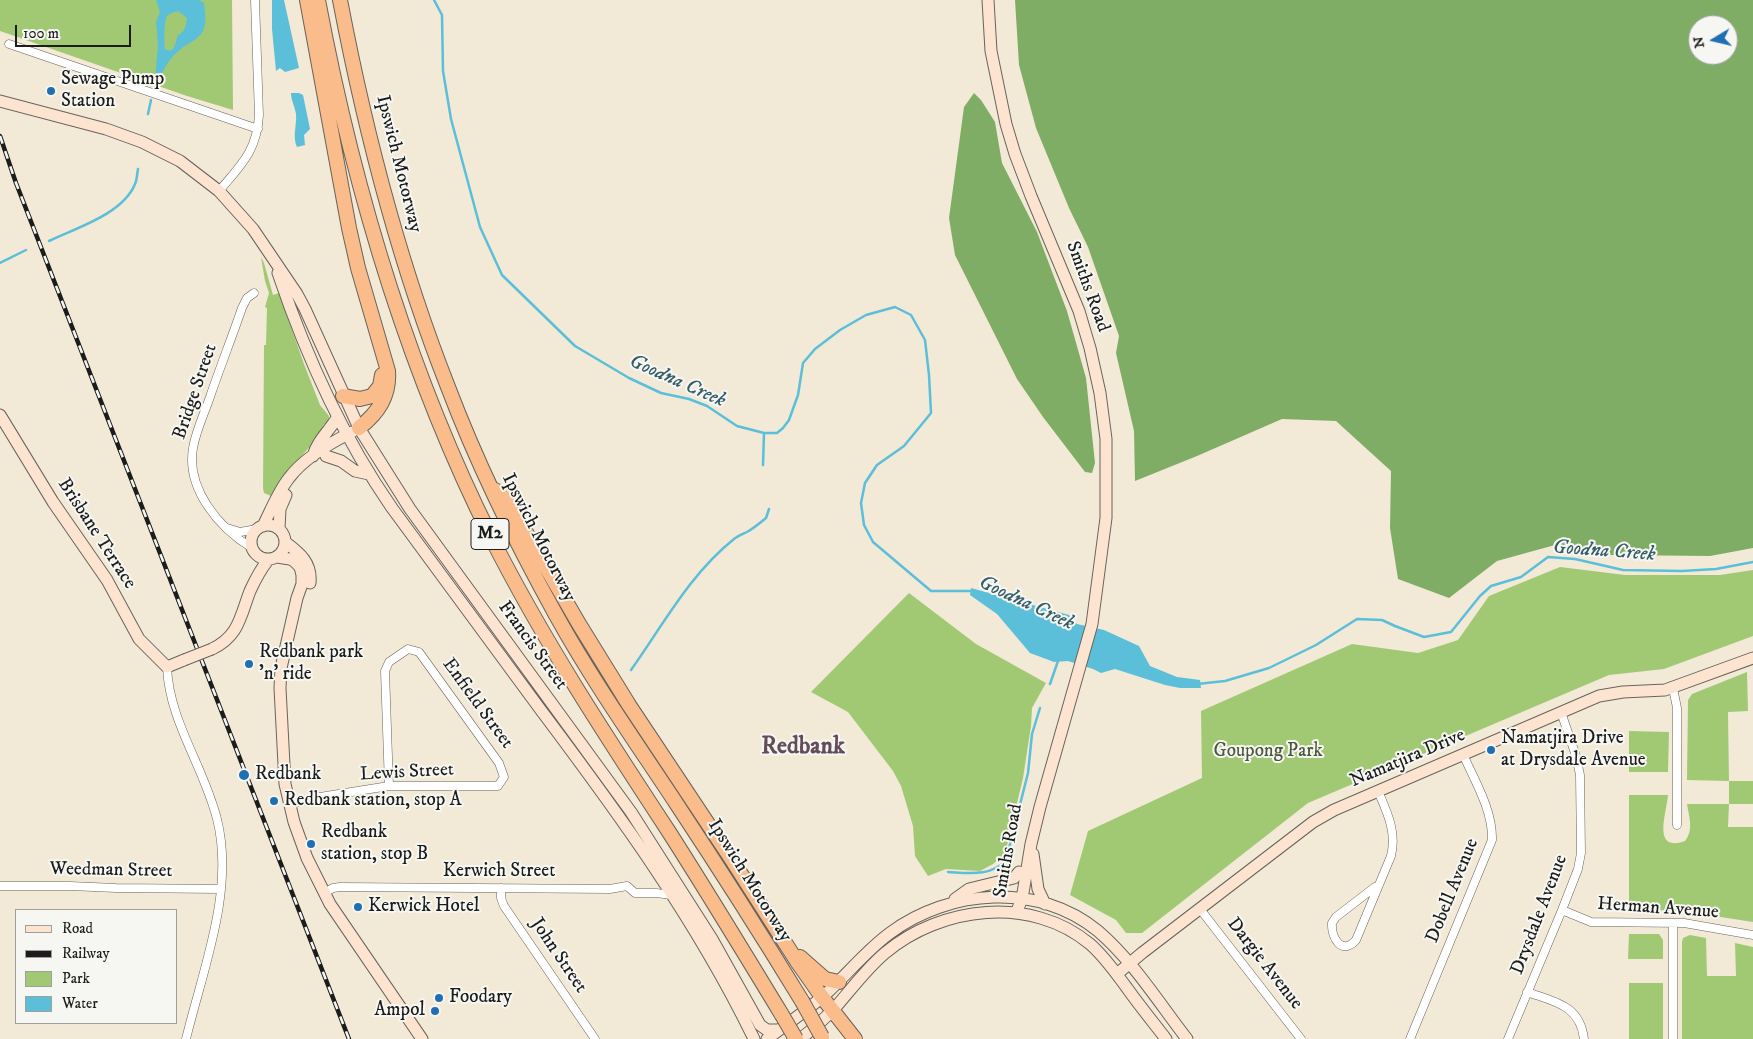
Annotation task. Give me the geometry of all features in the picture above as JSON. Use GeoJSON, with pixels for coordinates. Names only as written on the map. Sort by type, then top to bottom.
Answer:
{"type":"FeatureCollection","features":[{"type":"Feature","properties":{"kind":"highway"},"geometry":{"type":"LineString","coordinates":[[307,0],[349,228],[377,335],[387,365],[388,389],[384,401],[377,412],[359,428]]}},
{"type":"Feature","properties":{"kind":"highway","name":"M2"},"geometry":{"type":"LineString","coordinates":[[318,0],[344,129],[375,242],[404,334],[466,486],[516,584],[565,671],[716,906],[798,1039]]}},
{"type":"Feature","properties":{"kind":"highway","name":"Ipswich Motorway"},"geometry":{"type":"LineString","coordinates":[[340,0],[365,116],[404,262],[448,388],[489,485],[524,556],[576,650],[740,901],[823,1038]]}},
{"type":"Feature","properties":{"kind":"highway"},"geometry":{"type":"LineString","coordinates":[[343,396],[365,399],[372,396],[378,390],[382,379],[382,372],[377,335]]}},
{"type":"Feature","properties":{"kind":"highway"},"geometry":{"type":"LineString","coordinates":[[489,485],[506,498],[600,659],[789,950],[855,1039]]}},
{"type":"Feature","properties":{"kind":"highway"},"geometry":{"type":"LineString","coordinates":[[789,950],[799,956],[825,980],[839,982]]}},
{"type":"Feature","properties":{"kind":"main road","name":"Smiths Road"},"geometry":{"type":"LineString","coordinates":[[988,0],[991,51],[1006,124],[1031,196],[1079,311],[1100,393],[1106,439],[1107,484],[1105,526],[1095,594],[1031,844],[1016,913]]}},
{"type":"Feature","properties":{"kind":"main road","name":"Francis Street"},"geometry":{"type":"LineString","coordinates":[[2,102],[106,129],[142,142],[180,162],[219,191],[253,229],[293,288],[359,428],[410,509],[631,812],[712,939],[760,1025],[767,1030],[779,1030]]}},
{"type":"Feature","properties":{"kind":"main road","name":"Francis Street"},"geometry":{"type":"LineString","coordinates":[[275,264],[313,366],[348,438],[369,474],[611,805],[672,896],[715,966],[754,1039]]}},
{"type":"Feature","properties":{"kind":"main road","name":"Brisbane Terrace"},"geometry":{"type":"LineString","coordinates":[[0,415],[53,502],[107,580],[140,639],[167,667]]}},
{"type":"Feature","properties":{"kind":"main road"},"geometry":{"type":"LineString","coordinates":[[313,456],[316,445],[338,418]]}},
{"type":"Feature","properties":{"kind":"main road"},"geometry":{"type":"LineString","coordinates":[[279,529],[281,506],[289,490],[302,474],[359,428]]}},
{"type":"Feature","properties":{"kind":"main road"},"geometry":{"type":"LineString","coordinates":[[251,589],[253,551],[251,538],[260,528],[288,479],[297,468],[313,456],[348,438]]}},
{"type":"Feature","properties":{"kind":"main road"},"geometry":{"type":"LineString","coordinates":[[326,456],[343,462],[355,471],[369,474]]}},
{"type":"Feature","properties":{"kind":"main road"},"geometry":{"type":"LineString","coordinates":[[167,667],[212,649],[223,643],[234,633],[251,589],[273,558],[284,548],[285,542],[279,529],[269,525],[260,528]]}},
{"type":"Feature","properties":{"kind":"main road"},"geometry":{"type":"LineString","coordinates":[[285,542],[303,557],[310,572],[309,585],[304,600],[293,618]]}},
{"type":"Feature","properties":{"kind":"main road"},"geometry":{"type":"LineString","coordinates":[[253,551],[263,559],[290,559],[298,564],[302,571],[302,580],[281,668],[280,688],[284,769],[289,804],[305,853],[324,894],[422,1039]]}},
{"type":"Feature","properties":{"kind":"main road","name":"Namatjira Drive"},"geometry":{"type":"LineString","coordinates":[[1117,974],[1313,822],[1334,810],[1606,694],[1665,690],[1753,658]]}},
{"type":"Feature","properties":{"kind":"main road","name":"Smiths Road"},"geometry":{"type":"LineString","coordinates":[[1019,898],[1019,872],[1032,812],[1076,671]]}},
{"type":"Feature","properties":{"kind":"main road"},"geometry":{"type":"LineString","coordinates":[[1031,844],[1038,889],[1045,904]]}},
{"type":"Feature","properties":{"kind":"main road"},"geometry":{"type":"LineString","coordinates":[[949,903],[968,889],[1014,878],[1019,872]]}},
{"type":"Feature","properties":{"kind":"main road"},"geometry":{"type":"LineString","coordinates":[[767,1039],[822,997],[888,934],[913,918],[949,903],[990,897],[1019,898],[1045,904],[1083,920],[1096,930],[1129,964],[1187,1039]]}},
{"type":"Feature","properties":{"kind":"main road"},"geometry":{"type":"LineString","coordinates":[[798,1039],[832,1010],[882,955],[915,932],[940,921],[967,914],[995,912],[1016,913],[1053,923],[1078,935],[1102,955],[1166,1039]]}},
{"type":"Feature","properties":{"kind":"street"},"geometry":{"type":"LineString","coordinates":[[219,191],[246,160],[258,129],[255,0]]}},
{"type":"Feature","properties":{"kind":"street"},"geometry":{"type":"LineString","coordinates":[[9,44],[258,129]]}},
{"type":"Feature","properties":{"kind":"street","name":"Bridge Street"},"geometry":{"type":"LineString","coordinates":[[253,551],[233,535],[208,506],[198,486],[192,464],[193,448],[242,308],[248,298],[254,293]]}},
{"type":"Feature","properties":{"kind":"street"},"geometry":{"type":"LineString","coordinates":[[227,528],[240,532],[260,528]]}},
{"type":"Feature","properties":{"kind":"street","name":"Enfield Street"},"geometry":{"type":"LineString","coordinates":[[389,786],[385,671],[389,662],[408,649],[419,652],[499,763],[504,777],[498,786]]}},
{"type":"Feature","properties":{"kind":"street"},"geometry":{"type":"LineString","coordinates":[[167,667],[178,717],[217,818],[223,856],[221,889],[212,938],[186,1039]]}},
{"type":"Feature","properties":{"kind":"street"},"geometry":{"type":"LineString","coordinates":[[1673,688],[1677,708],[1677,825]]}},
{"type":"Feature","properties":{"kind":"street","name":"Drysdale Avenue"},"geometry":{"type":"LineString","coordinates":[[1508,1039],[1562,910],[1578,869],[1581,853],[1582,788],[1576,756],[1561,712]]}},
{"type":"Feature","properties":{"kind":"street","name":"Dobell Avenue"},"geometry":{"type":"LineString","coordinates":[[1410,1039],[1492,840],[1492,829],[1488,814],[1463,754]]}},
{"type":"Feature","properties":{"kind":"street","name":"Lewis Street"},"geometry":{"type":"LineString","coordinates":[[289,804],[389,786],[498,786]]}},
{"type":"Feature","properties":{"kind":"street"},"geometry":{"type":"LineString","coordinates":[[1378,791],[1390,819],[1393,840],[1391,856],[1356,940],[1348,946],[1342,946],[1333,937],[1332,923],[1348,907],[1378,886]]}},
{"type":"Feature","properties":{"kind":"street","name":"Weedman Street"},"geometry":{"type":"LineString","coordinates":[[0,886],[221,889]]}},
{"type":"Feature","properties":{"kind":"street","name":"Kerwich Street"},"geometry":{"type":"LineString","coordinates":[[324,894],[333,888],[340,887],[610,889],[627,886],[635,893],[656,892],[672,896]]}},
{"type":"Feature","properties":{"kind":"street","name":"John Street"},"geometry":{"type":"LineString","coordinates":[[501,888],[501,898],[504,906],[595,1039]]}},
{"type":"Feature","properties":{"kind":"street","name":"Dargie Avenue"},"geometry":{"type":"LineString","coordinates":[[1200,909],[1301,1039]]}},
{"type":"Feature","properties":{"kind":"street","name":"Herman Avenue"},"geometry":{"type":"LineString","coordinates":[[1562,910],[1591,922],[1695,924],[1753,935]]}},
{"type":"Feature","properties":{"kind":"street"},"geometry":{"type":"LineString","coordinates":[[1673,923],[1673,1039]]}},
{"type":"Feature","properties":{"kind":"street"},"geometry":{"type":"LineString","coordinates":[[1527,992],[1553,1001],[1571,1010],[1580,1020],[1584,1039]]}},
{"type":"Feature","properties":{"kind":"green space"},"geometry":{"type":"Polygon","coordinates":[[[0,0],[232,0],[233,110],[187,96],[0,31],[0,0]]]}},
{"type":"Feature","properties":{"kind":"green space"},"geometry":{"type":"Polygon","coordinates":[[[1015,0],[1753,0],[1753,548],[1710,556],[1611,555],[1555,545],[1497,561],[1449,598],[1398,579],[1390,528],[1391,471],[1336,421],[1282,419],[1135,481],[1134,431],[1116,353],[1119,336],[1088,247],[1069,208],[1036,128],[1019,65],[1015,0]]]}},
{"type":"Feature","properties":{"kind":"green space"},"geometry":{"type":"Polygon","coordinates":[[[974,93],[981,100],[995,122],[1002,163],[1037,232],[1067,311],[1086,378],[1095,463],[1092,473],[1085,472],[1017,379],[955,255],[949,218],[964,107],[974,93]]]}},
{"type":"Feature","properties":{"kind":"green space"},"geometry":{"type":"Polygon","coordinates":[[[261,257],[273,295],[279,293],[320,405],[329,416],[328,426],[324,424],[322,428],[325,430],[284,474],[271,496],[264,493],[263,488],[264,345],[266,345],[267,308],[265,307],[269,293],[261,257]]]}},
{"type":"Feature","properties":{"kind":"green space","name":"Goupong Park"},"geometry":{"type":"Polygon","coordinates":[[[1560,567],[1625,575],[1720,575],[1753,570],[1753,636],[1664,669],[1609,675],[1308,803],[1142,933],[1126,933],[1116,920],[1070,895],[1088,831],[1202,778],[1201,711],[1352,644],[1418,653],[1458,640],[1489,596],[1560,567]]]}},
{"type":"Feature","properties":{"kind":"green space"},"geometry":{"type":"Polygon","coordinates":[[[909,593],[976,644],[1046,683],[1032,708],[1023,778],[1005,854],[993,864],[980,871],[946,869],[928,876],[915,856],[913,826],[901,786],[893,771],[848,712],[811,692],[909,593]]]}},
{"type":"Feature","properties":{"kind":"green space"},"geometry":{"type":"Polygon","coordinates":[[[1747,672],[1748,711],[1728,712],[1729,781],[1687,780],[1688,700],[1692,694],[1747,672]]]}},
{"type":"Feature","properties":{"kind":"green space"},"geometry":{"type":"Polygon","coordinates":[[[1629,731],[1669,732],[1668,772],[1629,772],[1629,731]]]}},
{"type":"Feature","properties":{"kind":"green space"},"geometry":{"type":"Polygon","coordinates":[[[1729,781],[1753,781],[1753,804],[1729,804],[1729,781]]]}},
{"type":"Feature","properties":{"kind":"green space"},"geometry":{"type":"Polygon","coordinates":[[[1629,795],[1668,795],[1663,829],[1664,836],[1668,841],[1674,843],[1685,841],[1688,837],[1690,823],[1687,804],[1729,804],[1728,827],[1753,827],[1753,922],[1675,910],[1629,911],[1629,795]]]}},
{"type":"Feature","properties":{"kind":"green space"},"geometry":{"type":"Polygon","coordinates":[[[1629,934],[1659,934],[1663,940],[1663,959],[1628,959],[1629,934]]]}},
{"type":"Feature","properties":{"kind":"green space"},"geometry":{"type":"Polygon","coordinates":[[[1690,935],[1706,938],[1707,976],[1736,976],[1735,943],[1753,947],[1753,1039],[1682,1039],[1682,942],[1683,938],[1690,935]]]}},
{"type":"Feature","properties":{"kind":"green space"},"geometry":{"type":"Polygon","coordinates":[[[1629,983],[1663,983],[1663,1039],[1629,1039],[1629,983]]]}},
{"type":"Feature","properties":{"kind":"water"},"geometry":{"type":"Polygon","coordinates":[[[156,0],[199,0],[204,3],[205,25],[201,34],[196,39],[171,58],[160,80],[155,79],[158,45],[156,22],[160,12],[156,0]],[[178,11],[167,16],[164,37],[165,49],[173,49],[178,35],[185,28],[187,18],[178,11]]]}},
{"type":"Feature","properties":{"kind":"water"},"geometry":{"type":"Polygon","coordinates":[[[272,0],[284,0],[299,68],[285,72],[280,68],[276,71],[272,29],[272,0]]]}},
{"type":"Feature","properties":{"kind":"water"},"geometry":{"type":"Polygon","coordinates":[[[291,93],[303,95],[310,129],[304,135],[305,145],[297,147],[295,135],[296,114],[291,93]]]}},
{"type":"Feature","properties":{"kind":"water"},"geometry":{"type":"Polygon","coordinates":[[[971,588],[1069,615],[1077,624],[1104,630],[1139,646],[1150,666],[1177,677],[1200,680],[1201,688],[1180,688],[1165,685],[1115,669],[1101,673],[1068,661],[1054,662],[1030,653],[997,614],[970,595],[971,588]]]}},
{"type":"Feature","properties":{"kind":"waterway","name":"Goodna Creek"},"geometry":{"type":"LineString","coordinates":[[434,0],[442,15],[443,71],[451,119],[480,227],[502,275],[575,346],[629,378],[661,393],[689,399],[707,406],[737,426],[764,433],[777,433],[789,420],[798,395],[803,363],[815,349],[840,330],[866,315],[895,307],[911,315],[925,340],[931,413],[904,446],[877,465],[865,483],[861,503],[864,525],[873,542],[931,591],[972,591]]}},
{"type":"Feature","properties":{"kind":"waterway"},"geometry":{"type":"LineString","coordinates":[[155,87],[158,77]]}},
{"type":"Feature","properties":{"kind":"waterway"},"geometry":{"type":"LineString","coordinates":[[148,114],[151,100]]}},
{"type":"Feature","properties":{"kind":"waterway"},"geometry":{"type":"LineString","coordinates":[[49,241],[98,219],[120,204],[129,195],[135,184],[138,169]]}},
{"type":"Feature","properties":{"kind":"waterway"},"geometry":{"type":"LineString","coordinates":[[0,263],[26,250]]}},
{"type":"Feature","properties":{"kind":"waterway"},"geometry":{"type":"LineString","coordinates":[[763,465],[764,433]]}},
{"type":"Feature","properties":{"kind":"waterway"},"geometry":{"type":"LineString","coordinates":[[631,670],[678,601],[704,568],[734,539],[752,529],[766,518],[769,509]]}},
{"type":"Feature","properties":{"kind":"waterway","name":"Goodna Creek"},"geometry":{"type":"LineString","coordinates":[[1197,684],[1225,681],[1269,668],[1316,645],[1357,619],[1382,620],[1424,637],[1451,632],[1480,596],[1491,586],[1521,577],[1548,557],[1575,559],[1623,570],[1682,571],[1716,569],[1753,562]]}},
{"type":"Feature","properties":{"kind":"waterway"},"geometry":{"type":"LineString","coordinates":[[1050,684],[1058,661]]}},
{"type":"Feature","properties":{"kind":"waterway"},"geometry":{"type":"LineString","coordinates":[[948,872],[986,872],[1006,860],[1028,773],[1032,734],[1040,708]]}},
{"type":"Feature","properties":{"kind":"railway"},"geometry":{"type":"LineString","coordinates":[[0,136],[16,183],[349,1039]]}},
{"type":"Feature","properties":{"kind":"place","name":"Sewage Pump Station"},"geometry":{"type":"Point","coordinates":[51,91]}},
{"type":"Feature","properties":{"kind":"place","name":"Redbank park 'n' ride"},"geometry":{"type":"Point","coordinates":[249,664]}},
{"type":"Feature","properties":{"kind":"place","name":"Namatjira Drive at Drysdale Avenue"},"geometry":{"type":"Point","coordinates":[1491,750]}},
{"type":"Feature","properties":{"kind":"place","name":"Redbank"},"geometry":{"type":"Point","coordinates":[244,775]}},
{"type":"Feature","properties":{"kind":"place","name":"Redbank station, stop A"},"geometry":{"type":"Point","coordinates":[274,801]}},
{"type":"Feature","properties":{"kind":"place","name":"Redbank station, stop B"},"geometry":{"type":"Point","coordinates":[311,844]}},
{"type":"Feature","properties":{"kind":"place","name":"Kerwick Hotel"},"geometry":{"type":"Point","coordinates":[358,907]}},
{"type":"Feature","properties":{"kind":"place","name":"Foodary"},"geometry":{"type":"Point","coordinates":[439,998]}},
{"type":"Feature","properties":{"kind":"place","name":"Ampol"},"geometry":{"type":"Point","coordinates":[435,1011]}},
{"type":"Feature","properties":{"kind":"district","name":"Redbank"},"geometry":{"type":"Point","coordinates":[803,748]}}]}
